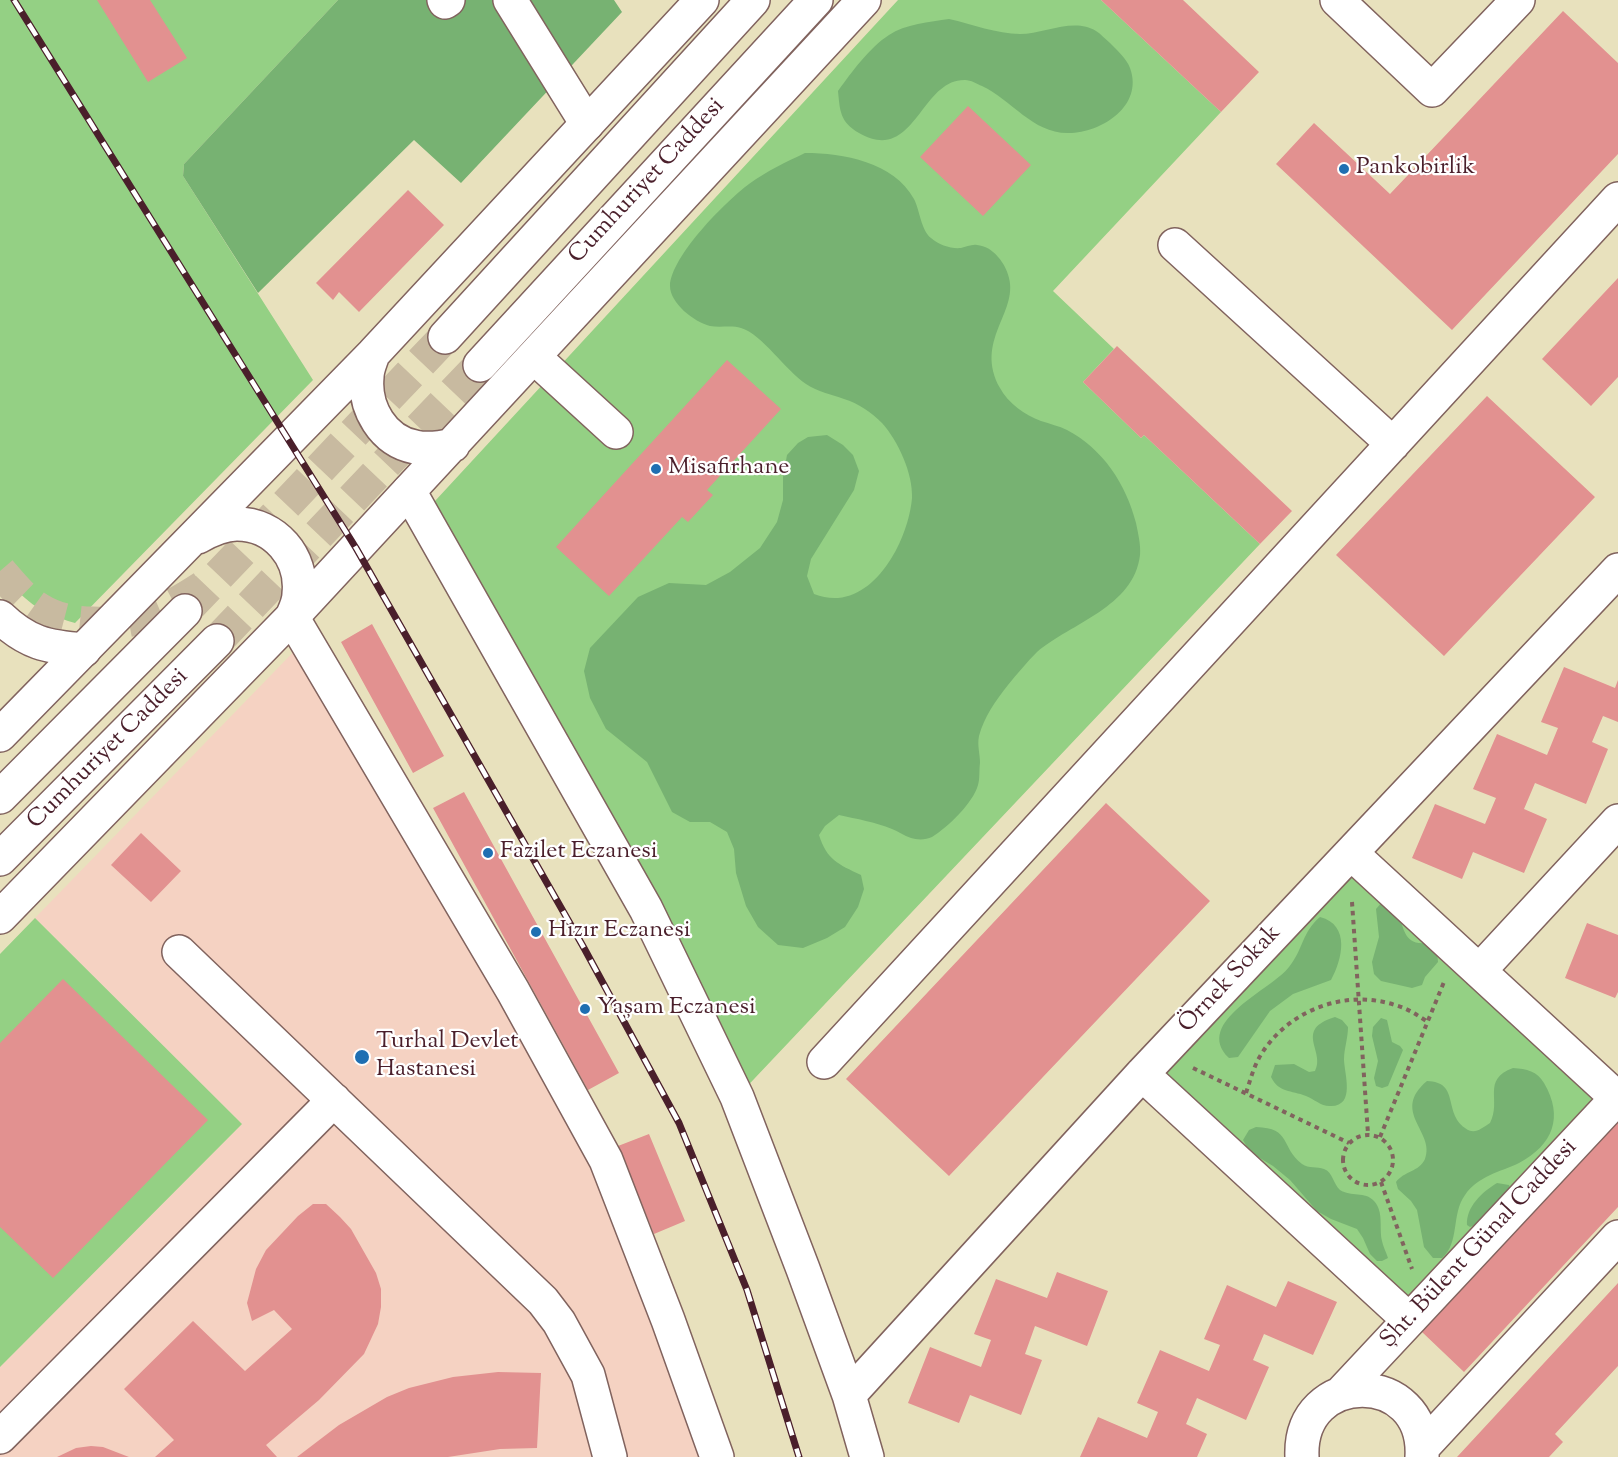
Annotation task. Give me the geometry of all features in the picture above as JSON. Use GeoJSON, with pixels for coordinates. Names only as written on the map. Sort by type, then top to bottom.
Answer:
{"type":"FeatureCollection","features":[{"type":"Feature","properties":{"kind":"main road"},"geometry":{"type":"LineString","coordinates":[[444,0],[445,2],[448,0]]}},
{"type":"Feature","properties":{"kind":"main road"},"geometry":{"type":"LineString","coordinates":[[510,0],[587,124]]}},
{"type":"Feature","properties":{"kind":"main road"},"geometry":{"type":"LineString","coordinates":[[0,735],[374,354],[702,0]]}},
{"type":"Feature","properties":{"kind":"main road","name":"Cumhuriyet Caddesi"},"geometry":{"type":"LineString","coordinates":[[445,337],[753,0]]}},
{"type":"Feature","properties":{"kind":"main road","name":"Cumhuriyet Caddesi"},"geometry":{"type":"LineString","coordinates":[[480,365],[816,0]]}},
{"type":"Feature","properties":{"kind":"main road"},"geometry":{"type":"LineString","coordinates":[[0,917],[292,616],[453,446],[864,0]]}},
{"type":"Feature","properties":{"kind":"main road"},"geometry":{"type":"LineString","coordinates":[[1337,0],[1432,90],[1518,0]]}},
{"type":"Feature","properties":{"kind":"main road"},"geometry":{"type":"LineString","coordinates":[[824,1062],[1618,199]]}},
{"type":"Feature","properties":{"kind":"main road"},"geometry":{"type":"LineString","coordinates":[[1175,245],[1393,444]]}},
{"type":"Feature","properties":{"kind":"main road"},"geometry":{"type":"LineString","coordinates":[[374,354],[367,375],[367,394],[372,412],[382,428],[396,440],[414,447],[433,449],[453,446]]}},
{"type":"Feature","properties":{"kind":"main road"},"geometry":{"type":"LineString","coordinates":[[534,357],[616,432]]}},
{"type":"Feature","properties":{"kind":"main road"},"geometry":{"type":"LineString","coordinates":[[409,491],[646,909],[737,1097],[849,1395],[867,1457]]}},
{"type":"Feature","properties":{"kind":"main road"},"geometry":{"type":"LineString","coordinates":[[192,540],[214,528],[236,524],[257,526],[276,537],[291,553],[299,574],[299,596],[292,616],[513,991],[606,1160],[668,1320],[717,1457]]}},
{"type":"Feature","properties":{"kind":"main road","name":"Örnek Sokak"},"geometry":{"type":"LineString","coordinates":[[849,1395],[1152,1064],[1618,570]]}},
{"type":"Feature","properties":{"kind":"main road","name":"Cumhuriyet Caddesi"},"geometry":{"type":"LineString","coordinates":[[0,797],[185,611]]}},
{"type":"Feature","properties":{"kind":"main road"},"geometry":{"type":"LineString","coordinates":[[0,617],[26,638],[63,648],[84,650]]}},
{"type":"Feature","properties":{"kind":"main road","name":"Cumhuriyet Caddesi"},"geometry":{"type":"LineString","coordinates":[[0,859],[217,640]]}},
{"type":"Feature","properties":{"kind":"main road"},"geometry":{"type":"LineString","coordinates":[[1468,961],[1618,821]]}},
{"type":"Feature","properties":{"kind":"main road"},"geometry":{"type":"LineString","coordinates":[[1350,854],[1618,1098]]}},
{"type":"Feature","properties":{"kind":"main road"},"geometry":{"type":"LineString","coordinates":[[179,952],[543,1301],[563,1329],[588,1375],[610,1457]]}},
{"type":"Feature","properties":{"kind":"main road"},"geometry":{"type":"LineString","coordinates":[[1152,1064],[1416,1312]]}},
{"type":"Feature","properties":{"kind":"main road","name":"Şht. Bülent Günal Caddesi"},"geometry":{"type":"LineString","coordinates":[[1303,1445],[1308,1422],[1322,1404],[1341,1393],[1618,1098]]}},
{"type":"Feature","properties":{"kind":"main road"},"geometry":{"type":"LineString","coordinates":[[0,1437],[334,1100]]}},
{"type":"Feature","properties":{"kind":"main road"},"geometry":{"type":"LineString","coordinates":[[1422,1452],[1618,1237]]}},
{"type":"Feature","properties":{"kind":"main road"},"geometry":{"type":"LineString","coordinates":[[1341,1393],[1366,1389],[1390,1396],[1410,1412],[1417,1423],[1422,1452]]}},
{"type":"Feature","properties":{"kind":"main road"},"geometry":{"type":"LineString","coordinates":[[1280,1457],[1303,1445]]}},
{"type":"Feature","properties":{"kind":"path"},"geometry":{"type":"LineString","coordinates":[[1350,854],[1368,1134]]}},
{"type":"Feature","properties":{"kind":"path"},"geometry":{"type":"LineString","coordinates":[[1380,1137],[1428,1022],[1468,961]]}},
{"type":"Feature","properties":{"kind":"path"},"geometry":{"type":"LineString","coordinates":[[1246,1093],[1258,1060],[1268,1045],[1286,1026],[1308,1011],[1324,1005],[1359,999],[1395,1005],[1428,1022]]}},
{"type":"Feature","properties":{"kind":"path"},"geometry":{"type":"LineString","coordinates":[[1152,1064],[1246,1093],[1349,1143]]}},
{"type":"Feature","properties":{"kind":"path"},"geometry":{"type":"LineString","coordinates":[[1361,1135],[1380,1137],[1386,1141],[1394,1155],[1392,1171],[1381,1182],[1366,1185],[1358,1183],[1346,1173],[1343,1158],[1349,1143],[1361,1135]]}},
{"type":"Feature","properties":{"kind":"path"},"geometry":{"type":"LineString","coordinates":[[1381,1182],[1416,1312]]}},
{"type":"Feature","properties":{"kind":"shaded area","name":"Turhal Devlet Hastanesi"},"geometry":{"type":"Polygon","coordinates":[[[306,639],[606,1160],[717,1457],[0,1457],[0,1367],[242,1124],[35,918],[306,639]]]}},
{"type":"Feature","properties":{"kind":"green space"},"geometry":{"type":"Polygon","coordinates":[[[0,0],[338,0],[184,164],[183,176],[313,380],[75,623],[41,610],[25,598],[0,571],[0,0]]]}},
{"type":"Feature","properties":{"kind":"green space"},"geometry":{"type":"Polygon","coordinates":[[[338,0],[614,0],[622,12],[461,183],[414,140],[258,293],[183,176],[184,164],[338,0]]]}},
{"type":"Feature","properties":{"kind":"green space"},"geometry":{"type":"Polygon","coordinates":[[[898,0],[1101,0],[1221,112],[1053,291],[1114,349],[1083,382],[1141,438],[1144,435],[1260,544],[737,1097],[423,514],[898,0]]]}},
{"type":"Feature","properties":{"kind":"green space"},"geometry":{"type":"Polygon","coordinates":[[[949,19],[1011,34],[1069,26],[1087,27],[1101,35],[1126,61],[1133,82],[1131,94],[1117,115],[1094,128],[1081,132],[1056,132],[1044,128],[993,92],[965,80],[950,83],[937,92],[905,130],[893,138],[878,140],[859,133],[848,125],[841,110],[838,91],[868,53],[882,40],[902,28],[949,19]]]}},
{"type":"Feature","properties":{"kind":"green space"},"geometry":{"type":"Polygon","coordinates":[[[805,153],[851,158],[881,168],[905,186],[914,199],[925,230],[934,240],[941,245],[953,248],[983,246],[998,257],[1009,278],[1010,291],[994,342],[992,356],[993,371],[1000,388],[1008,399],[1023,412],[1067,430],[1092,447],[1102,457],[1119,481],[1132,509],[1140,555],[1135,573],[1126,588],[1114,601],[1037,652],[999,697],[987,715],[979,736],[978,785],[965,807],[945,827],[932,837],[919,839],[908,837],[879,824],[839,815],[825,826],[819,835],[826,850],[834,860],[861,875],[864,889],[858,907],[845,927],[803,948],[778,945],[758,927],[746,906],[736,873],[734,849],[727,832],[710,822],[690,822],[672,812],[647,762],[606,729],[590,698],[584,671],[590,648],[638,597],[669,583],[706,585],[730,572],[760,548],[777,522],[783,500],[783,477],[787,455],[798,443],[808,437],[827,435],[843,445],[853,455],[859,471],[854,490],[811,559],[807,576],[814,594],[834,598],[852,595],[868,585],[882,572],[903,536],[909,516],[912,488],[899,448],[882,423],[854,403],[806,384],[790,371],[766,345],[749,332],[737,327],[710,326],[697,320],[678,305],[671,292],[673,274],[680,260],[689,245],[714,216],[749,184],[805,153]]]}},
{"type":"Feature","properties":{"kind":"green space"},"geometry":{"type":"Polygon","coordinates":[[[1351,853],[1617,1098],[1409,1320],[1142,1074],[1351,853]]]}},
{"type":"Feature","properties":{"kind":"green space"},"geometry":{"type":"Polygon","coordinates":[[[1383,901],[1398,910],[1403,928],[1409,938],[1418,943],[1425,943],[1437,952],[1438,962],[1425,977],[1422,985],[1412,988],[1381,981],[1374,974],[1372,962],[1379,937],[1376,909],[1383,901]]]}},
{"type":"Feature","properties":{"kind":"green space"},"geometry":{"type":"Polygon","coordinates":[[[1320,917],[1330,921],[1340,935],[1341,953],[1331,980],[1293,994],[1270,1011],[1238,1057],[1229,1058],[1220,1045],[1221,1032],[1228,1019],[1239,1007],[1289,967],[1306,935],[1320,917]]]}},
{"type":"Feature","properties":{"kind":"green space"},"geometry":{"type":"Polygon","coordinates":[[[35,918],[242,1124],[0,1367],[0,954],[35,918]]]}},
{"type":"Feature","properties":{"kind":"green space"},"geometry":{"type":"Polygon","coordinates":[[[1335,1017],[1342,1020],[1348,1027],[1344,1059],[1347,1088],[1344,1101],[1339,1105],[1324,1105],[1278,1086],[1271,1077],[1275,1065],[1294,1064],[1309,1072],[1315,1071],[1317,1056],[1313,1035],[1316,1028],[1323,1022],[1335,1017]]]}},
{"type":"Feature","properties":{"kind":"green space"},"geometry":{"type":"Polygon","coordinates":[[[1381,1018],[1387,1020],[1392,1042],[1403,1050],[1388,1086],[1382,1088],[1376,1086],[1374,1078],[1378,1061],[1372,1036],[1373,1027],[1381,1018]]]}},
{"type":"Feature","properties":{"kind":"green space"},"geometry":{"type":"Polygon","coordinates":[[[1513,1068],[1531,1071],[1544,1083],[1553,1107],[1552,1129],[1540,1148],[1531,1156],[1483,1179],[1470,1189],[1458,1211],[1448,1252],[1442,1258],[1433,1258],[1424,1247],[1417,1210],[1398,1189],[1396,1182],[1419,1167],[1425,1159],[1427,1149],[1425,1140],[1413,1112],[1413,1102],[1417,1092],[1427,1081],[1444,1087],[1458,1121],[1468,1130],[1477,1130],[1490,1123],[1498,1078],[1513,1068]]]}},
{"type":"Feature","properties":{"kind":"green space"},"geometry":{"type":"Polygon","coordinates":[[[1256,1127],[1267,1128],[1281,1135],[1295,1158],[1302,1164],[1327,1171],[1340,1190],[1366,1196],[1374,1201],[1379,1210],[1382,1241],[1388,1258],[1377,1261],[1370,1254],[1357,1229],[1317,1211],[1290,1180],[1250,1152],[1243,1140],[1249,1130],[1256,1127]]]}},
{"type":"Feature","properties":{"kind":"green space"},"geometry":{"type":"Polygon","coordinates":[[[1497,1183],[1509,1185],[1510,1188],[1477,1224],[1470,1227],[1467,1225],[1467,1218],[1472,1206],[1481,1195],[1497,1183]]]}},
{"type":"Feature","properties":{"kind":"building"},"geometry":{"type":"Polygon","coordinates":[[[97,0],[150,0],[187,58],[148,82],[97,0]]]}},
{"type":"Feature","properties":{"kind":"building"},"geometry":{"type":"Polygon","coordinates":[[[1101,0],[1183,0],[1259,72],[1221,112],[1101,0]]]}},
{"type":"Feature","properties":{"kind":"building"},"geometry":{"type":"Polygon","coordinates":[[[1563,11],[1618,63],[1618,154],[1452,330],[1276,164],[1314,123],[1390,194],[1563,11]]]}},
{"type":"Feature","properties":{"kind":"building"},"geometry":{"type":"Polygon","coordinates":[[[968,106],[1031,165],[983,216],[920,157],[968,106]]]}},
{"type":"Feature","properties":{"kind":"building"},"geometry":{"type":"Polygon","coordinates":[[[408,190],[444,225],[359,312],[339,292],[333,300],[316,283],[408,190]]]}},
{"type":"Feature","properties":{"kind":"building"},"geometry":{"type":"Polygon","coordinates":[[[1618,278],[1618,377],[1591,406],[1542,359],[1618,278]]]}},
{"type":"Feature","properties":{"kind":"building"},"geometry":{"type":"Polygon","coordinates":[[[1117,346],[1292,511],[1260,544],[1144,435],[1141,438],[1083,382],[1117,346]]]}},
{"type":"Feature","properties":{"kind":"building"},"geometry":{"type":"Polygon","coordinates":[[[727,360],[781,409],[707,490],[713,495],[688,522],[682,517],[609,596],[556,547],[727,360]]]}},
{"type":"Feature","properties":{"kind":"building"},"geometry":{"type":"Polygon","coordinates":[[[1487,396],[1595,497],[1444,656],[1336,555],[1487,396]]]}},
{"type":"Feature","properties":{"kind":"building"},"geometry":{"type":"Polygon","coordinates":[[[372,624],[444,756],[413,773],[341,642],[372,624]]]}},
{"type":"Feature","properties":{"kind":"building"},"geometry":{"type":"Polygon","coordinates":[[[1564,667],[1615,688],[1618,680],[1618,722],[1603,716],[1592,742],[1608,749],[1586,804],[1535,783],[1524,809],[1547,819],[1524,873],[1473,852],[1462,879],[1412,858],[1435,804],[1485,824],[1496,798],[1473,789],[1497,734],[1547,755],[1558,728],[1541,722],[1564,667]]]}},
{"type":"Feature","properties":{"kind":"building"},"geometry":{"type":"Polygon","coordinates":[[[464,792],[619,1073],[588,1090],[433,808],[464,792]]]}},
{"type":"Feature","properties":{"kind":"building"},"geometry":{"type":"Polygon","coordinates":[[[1106,803],[1210,901],[949,1176],[846,1079],[1106,803]]]}},
{"type":"Feature","properties":{"kind":"building"},"geometry":{"type":"Polygon","coordinates":[[[141,833],[181,871],[151,902],[111,865],[141,833]]]}},
{"type":"Feature","properties":{"kind":"building"},"geometry":{"type":"Polygon","coordinates":[[[1587,923],[1618,935],[1618,992],[1615,998],[1565,978],[1587,923]]]}},
{"type":"Feature","properties":{"kind":"building"},"geometry":{"type":"Polygon","coordinates":[[[63,979],[208,1120],[53,1278],[0,1227],[0,1043],[63,979]]]}},
{"type":"Feature","properties":{"kind":"building"},"geometry":{"type":"Polygon","coordinates":[[[1618,1121],[1618,1207],[1464,1372],[1422,1332],[1618,1121]]]}},
{"type":"Feature","properties":{"kind":"building"},"geometry":{"type":"Polygon","coordinates":[[[649,1134],[685,1221],[654,1234],[618,1146],[649,1134]]]}},
{"type":"Feature","properties":{"kind":"building"},"geometry":{"type":"Polygon","coordinates":[[[313,1204],[326,1204],[351,1229],[376,1273],[381,1289],[381,1307],[378,1324],[364,1354],[319,1400],[266,1445],[277,1457],[155,1457],[174,1440],[124,1389],[193,1321],[245,1371],[292,1329],[274,1310],[252,1321],[247,1303],[256,1269],[266,1250],[298,1216],[313,1204]]]}},
{"type":"Feature","properties":{"kind":"building"},"geometry":{"type":"Polygon","coordinates":[[[1057,1272],[1108,1291],[1087,1346],[1035,1326],[1025,1354],[1042,1360],[1021,1415],[970,1395],[959,1423],[908,1403],[930,1347],[981,1367],[991,1340],[974,1334],[996,1279],[1047,1298],[1057,1272]]]}},
{"type":"Feature","properties":{"kind":"building"},"geometry":{"type":"Polygon","coordinates":[[[1288,1281],[1337,1302],[1313,1355],[1264,1334],[1253,1360],[1269,1367],[1246,1420],[1197,1398],[1186,1424],[1207,1434],[1197,1457],[1080,1457],[1098,1417],[1147,1438],[1158,1412],[1137,1403],[1160,1350],[1209,1371],[1220,1345],[1204,1339],[1227,1285],[1276,1307],[1288,1281]]]}},
{"type":"Feature","properties":{"kind":"building"},"geometry":{"type":"Polygon","coordinates":[[[1618,1283],[1618,1366],[1555,1434],[1563,1442],[1549,1457],[1457,1457],[1618,1283]]]}},
{"type":"Feature","properties":{"kind":"building"},"geometry":{"type":"Polygon","coordinates":[[[498,1372],[541,1373],[537,1448],[500,1449],[448,1457],[297,1457],[339,1425],[387,1397],[409,1388],[453,1377],[498,1372]]]}},
{"type":"Feature","properties":{"kind":"building"},"geometry":{"type":"Polygon","coordinates":[[[103,1447],[129,1457],[57,1457],[76,1448],[103,1447]]]}},
{"type":"Feature","properties":{"kind":"tunnel"},"geometry":{"type":"LineString","coordinates":[[185,611],[445,337]]}},
{"type":"Feature","properties":{"kind":"tunnel"},"geometry":{"type":"LineString","coordinates":[[217,641],[480,365]]}},
{"type":"Feature","properties":{"kind":"tunnel"},"geometry":{"type":"LineString","coordinates":[[0,571],[13,587],[39,609],[58,618],[85,623],[110,623],[143,617],[171,606],[215,579]]}},
{"type":"Feature","properties":{"kind":"railway"},"geometry":{"type":"LineString","coordinates":[[14,0],[356,548],[584,948],[679,1123],[747,1290],[799,1457]]}},
{"type":"Feature","properties":{"kind":"place","name":"Pankobirlik"},"geometry":{"type":"Point","coordinates":[1344,169]}},
{"type":"Feature","properties":{"kind":"place","name":"Misafirhane"},"geometry":{"type":"Point","coordinates":[656,469]}},
{"type":"Feature","properties":{"kind":"place","name":"Fazilet Eczanesi"},"geometry":{"type":"Point","coordinates":[488,853]}},
{"type":"Feature","properties":{"kind":"place","name":"Hızır Eczanesi"},"geometry":{"type":"Point","coordinates":[536,932]}},
{"type":"Feature","properties":{"kind":"place","name":"Yaşam Eczanesi"},"geometry":{"type":"Point","coordinates":[585,1009]}},
{"type":"Feature","properties":{"kind":"place","name":"Turhal Devlet Hastanesi"},"geometry":{"type":"Point","coordinates":[362,1057]}}]}
